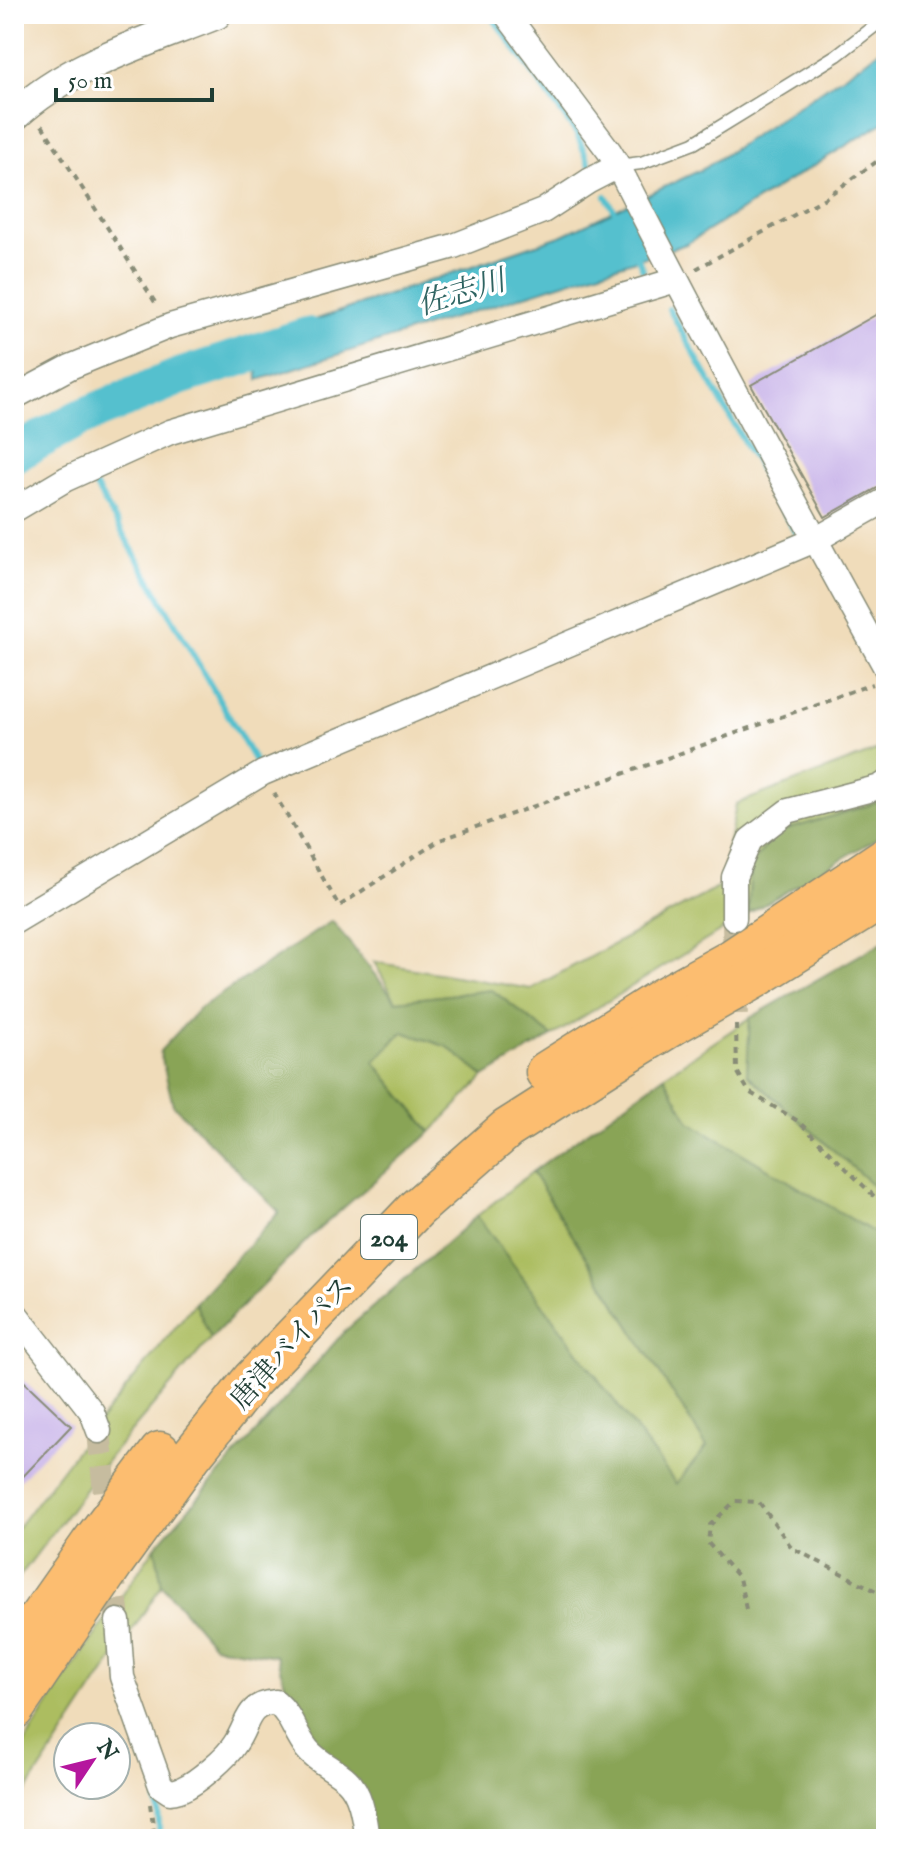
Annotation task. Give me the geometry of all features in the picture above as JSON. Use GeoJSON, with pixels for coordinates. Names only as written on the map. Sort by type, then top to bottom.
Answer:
{"type":"FeatureCollection","features":[{"type":"Feature","properties":{"kind":"highway","name":"唐津バイパス"},"geometry":{"type":"LineString","coordinates":[[14,1653],[166,1444],[235,1361],[350,1237],[446,1147],[483,1114],[594,1040],[731,960],[886,857]]}},
{"type":"Feature","properties":{"kind":"highway","name":"唐津バイパス"},"geometry":{"type":"LineString","coordinates":[[14,1709],[114,1562],[252,1380],[417,1208],[507,1129],[886,896]]}},
{"type":"Feature","properties":{"kind":"street"},"geometry":{"type":"LineString","coordinates":[[21,109],[84,67],[216,14]]}},
{"type":"Feature","properties":{"kind":"street"},"geometry":{"type":"LineString","coordinates":[[506,14],[618,166],[815,540],[879,676]]}},
{"type":"Feature","properties":{"kind":"street"},"geometry":{"type":"LineString","coordinates":[[14,397],[70,367],[170,326],[454,246],[543,211],[618,166]]}},
{"type":"Feature","properties":{"kind":"street"},"geometry":{"type":"LineString","coordinates":[[14,510],[66,479],[170,432],[676,280]]}},
{"type":"Feature","properties":{"kind":"street"},"geometry":{"type":"LineString","coordinates":[[14,922],[263,773],[815,540],[886,500]]}},
{"type":"Feature","properties":{"kind":"street"},"geometry":{"type":"LineString","coordinates":[[734,918],[734,877],[750,840],[788,811],[886,783]]}},
{"type":"Feature","properties":{"kind":"street"},"geometry":{"type":"LineString","coordinates":[[14,1312],[92,1412],[99,1431]]}},
{"type":"Feature","properties":{"kind":"street"},"geometry":{"type":"LineString","coordinates":[[118,1621],[122,1677],[161,1786],[170,1792],[182,1790],[219,1763],[235,1745],[252,1711],[263,1703],[276,1702],[287,1712],[310,1753],[349,1782],[360,1804],[367,1839]]}},
{"type":"Feature","properties":{"kind":"lane"},"geometry":{"type":"LineString","coordinates":[[618,166],[641,163],[694,143],[837,55],[886,17]]}},
{"type":"Feature","properties":{"kind":"path"},"geometry":{"type":"LineString","coordinates":[[21,109],[170,326]]}},
{"type":"Feature","properties":{"kind":"path"},"geometry":{"type":"LineString","coordinates":[[676,280],[825,198],[886,155]]}},
{"type":"Feature","properties":{"kind":"path"},"geometry":{"type":"LineString","coordinates":[[263,773],[339,906],[440,840],[879,676]]}},
{"type":"Feature","properties":{"kind":"path"},"geometry":{"type":"LineString","coordinates":[[736,1025],[737,1071],[749,1092],[798,1121],[886,1208]]}},
{"type":"Feature","properties":{"kind":"path"},"geometry":{"type":"LineString","coordinates":[[746,1609],[739,1578],[708,1543],[710,1525],[735,1501],[759,1502],[792,1548],[876,1591],[886,1583]]}},
{"type":"Feature","properties":{"kind":"path"},"geometry":{"type":"LineString","coordinates":[[155,1839],[148,1793],[161,1786]]}},
{"type":"Feature","properties":{"kind":"green space"},"geometry":{"type":"Polygon","coordinates":[[[886,747],[886,800],[776,833],[751,865],[748,914],[552,1036],[492,990],[396,1001],[374,962],[531,989],[721,886],[736,804],[886,747]]]}},
{"type":"Feature","properties":{"kind":"green space"},"geometry":{"type":"Polygon","coordinates":[[[886,800],[886,833],[748,914],[751,865],[776,833],[886,800]]]}},
{"type":"Feature","properties":{"kind":"green space"},"geometry":{"type":"Polygon","coordinates":[[[332,921],[396,1001],[492,990],[552,1036],[484,1077],[448,1047],[403,1032],[374,1062],[431,1132],[311,1236],[211,1338],[195,1303],[279,1212],[173,1105],[160,1051],[200,1008],[332,921]]]}},
{"type":"Feature","properties":{"kind":"green space"},"geometry":{"type":"Polygon","coordinates":[[[886,940],[886,1193],[882,1193],[747,1074],[750,1018],[886,940]]]}},
{"type":"Feature","properties":{"kind":"green space"},"geometry":{"type":"Polygon","coordinates":[[[750,1018],[747,1074],[882,1193],[886,1193],[886,1240],[690,1122],[664,1076],[750,1018]]]}},
{"type":"Feature","properties":{"kind":"green space"},"geometry":{"type":"Polygon","coordinates":[[[403,1032],[448,1047],[484,1077],[431,1132],[374,1062],[403,1032]]]}},
{"type":"Feature","properties":{"kind":"green space"},"geometry":{"type":"Polygon","coordinates":[[[664,1076],[690,1122],[886,1240],[886,1839],[359,1839],[345,1782],[305,1747],[276,1656],[214,1646],[162,1585],[155,1547],[344,1332],[477,1216],[676,1484],[707,1447],[532,1172],[664,1076]]]}},
{"type":"Feature","properties":{"kind":"green space"},"geometry":{"type":"Polygon","coordinates":[[[532,1172],[707,1447],[676,1484],[477,1216],[532,1172]]]}},
{"type":"Feature","properties":{"kind":"green space"},"geometry":{"type":"Polygon","coordinates":[[[195,1303],[211,1338],[112,1454],[14,1584],[14,1532],[195,1303]]]}},
{"type":"Feature","properties":{"kind":"green space"},"geometry":{"type":"Polygon","coordinates":[[[155,1547],[162,1585],[73,1721],[52,1721],[52,1752],[14,1810],[14,1761],[53,1697],[155,1547]]]}},
{"type":"Feature","properties":{"kind":"water"},"geometry":{"type":"Polygon","coordinates":[[[886,45],[886,121],[686,244],[258,380],[256,340],[563,235],[705,168],[886,45]]]}},
{"type":"Feature","properties":{"kind":"building"},"geometry":{"type":"Polygon","coordinates":[[[879,313],[886,326],[886,485],[825,517],[751,385],[879,313]]]}},
{"type":"Feature","properties":{"kind":"building"},"geometry":{"type":"Polygon","coordinates":[[[14,1372],[71,1426],[14,1486],[14,1372]]]}},
{"type":"Feature","properties":{"kind":"waterway"},"geometry":{"type":"LineString","coordinates":[[490,14],[577,134],[591,168]]}},
{"type":"Feature","properties":{"kind":"waterway"},"geometry":{"type":"LineString","coordinates":[[606,196],[618,217]]}},
{"type":"Feature","properties":{"kind":"waterway"},"geometry":{"type":"LineString","coordinates":[[635,252],[643,270]]}},
{"type":"Feature","properties":{"kind":"waterway"},"geometry":{"type":"LineString","coordinates":[[669,309],[795,532]]}},
{"type":"Feature","properties":{"kind":"waterway","name":"佐志川"},"geometry":{"type":"LineString","coordinates":[[14,454],[80,418],[179,377],[307,336]]}},
{"type":"Feature","properties":{"kind":"waterway"},"geometry":{"type":"LineString","coordinates":[[93,482],[256,763]]}},
{"type":"Feature","properties":{"kind":"waterway"},"geometry":{"type":"LineString","coordinates":[[157,1795],[160,1839]]}},
{"type":"Feature","properties":{"kind":"tunnel"},"geometry":{"type":"LineString","coordinates":[[734,918],[736,1025]]}},
{"type":"Feature","properties":{"kind":"tunnel"},"geometry":{"type":"LineString","coordinates":[[99,1431],[108,1524]]}},
{"type":"Feature","properties":{"kind":"tunnel"},"geometry":{"type":"LineString","coordinates":[[112,1564],[118,1621]]}}]}
